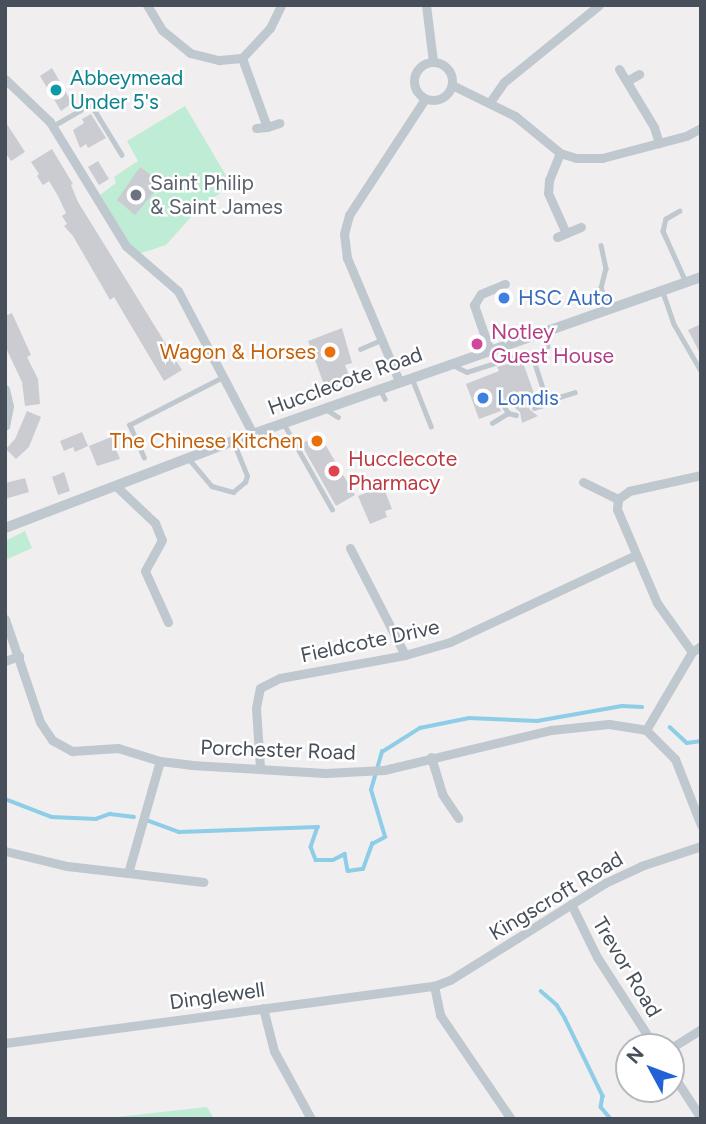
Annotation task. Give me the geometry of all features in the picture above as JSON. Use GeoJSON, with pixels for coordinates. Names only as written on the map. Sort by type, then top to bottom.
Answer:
{"type":"FeatureCollection","features":[{"type":"Feature","properties":{"kind":"street"},"geometry":{"type":"LineString","coordinates":[[146,5],[162,30],[190,53],[219,60],[242,58],[270,28],[281,5]]}},
{"type":"Feature","properties":{"kind":"street"},"geometry":{"type":"LineString","coordinates":[[426,5],[433,61]]}},
{"type":"Feature","properties":{"kind":"street"},"geometry":{"type":"LineString","coordinates":[[490,102],[504,82],[599,5]]}},
{"type":"Feature","properties":{"kind":"street"},"geometry":{"type":"LineString","coordinates":[[242,58],[267,127]]}},
{"type":"Feature","properties":{"kind":"street"},"geometry":{"type":"LineString","coordinates":[[452,85],[442,99],[425,99],[415,90],[415,74],[420,66],[433,61],[447,68],[452,85],[515,116],[560,153],[576,158],[603,158],[686,136],[701,128]]}},
{"type":"Feature","properties":{"kind":"street"},"geometry":{"type":"LineString","coordinates":[[620,69],[654,127],[659,143]]}},
{"type":"Feature","properties":{"kind":"street"},"geometry":{"type":"LineString","coordinates":[[627,81],[639,74]]}},
{"type":"Feature","properties":{"kind":"street"},"geometry":{"type":"LineString","coordinates":[[5,79],[53,127],[125,246],[178,291],[253,434]]}},
{"type":"Feature","properties":{"kind":"street"},"geometry":{"type":"LineString","coordinates":[[400,381],[347,258],[344,234],[349,215],[425,99]]}},
{"type":"Feature","properties":{"kind":"street"},"geometry":{"type":"LineString","coordinates":[[256,128],[279,123]]}},
{"type":"Feature","properties":{"kind":"street"},"geometry":{"type":"LineString","coordinates":[[560,153],[549,180],[548,193],[562,235],[581,227]]}},
{"type":"Feature","properties":{"kind":"street","name":"Hucclecote Road"},"geometry":{"type":"LineString","coordinates":[[5,528],[233,441],[701,277]]}},
{"type":"Feature","properties":{"kind":"street"},"geometry":{"type":"LineString","coordinates":[[491,351],[474,306],[481,294],[505,284]]}},
{"type":"Feature","properties":{"kind":"street"},"geometry":{"type":"LineString","coordinates":[[5,389],[9,406],[5,426]]}},
{"type":"Feature","properties":{"kind":"street"},"geometry":{"type":"LineString","coordinates":[[692,652],[657,603],[617,509],[618,499],[629,491],[701,475]]}},
{"type":"Feature","properties":{"kind":"street"},"geometry":{"type":"LineString","coordinates":[[583,482],[618,499]]}},
{"type":"Feature","properties":{"kind":"street"},"geometry":{"type":"LineString","coordinates":[[117,487],[144,510],[159,532],[162,540],[145,571],[168,622]]}},
{"type":"Feature","properties":{"kind":"street"},"geometry":{"type":"LineString","coordinates":[[350,548],[405,656]]}},
{"type":"Feature","properties":{"kind":"street","name":"Fieldcote Drive"},"geometry":{"type":"LineString","coordinates":[[260,768],[256,708],[260,688],[279,678],[405,656],[450,642],[636,555]]}},
{"type":"Feature","properties":{"kind":"street","name":"Porchester Road"},"geometry":{"type":"LineString","coordinates":[[5,619],[40,722],[52,740],[72,751],[118,748],[160,761],[325,773],[377,770],[551,730],[609,724],[646,730]]}},
{"type":"Feature","properties":{"kind":"street"},"geometry":{"type":"LineString","coordinates":[[701,646],[692,652],[646,730],[675,759],[701,825]]}},
{"type":"Feature","properties":{"kind":"street"},"geometry":{"type":"LineString","coordinates":[[5,661],[19,656]]}},
{"type":"Feature","properties":{"kind":"street"},"geometry":{"type":"LineString","coordinates":[[431,757],[442,794],[458,818]]}},
{"type":"Feature","properties":{"kind":"street"},"geometry":{"type":"LineString","coordinates":[[128,873],[160,761]]}},
{"type":"Feature","properties":{"kind":"street","name":"Kingscroft Road"},"geometry":{"type":"LineString","coordinates":[[433,986],[472,967],[571,904],[642,866],[701,846]]}},
{"type":"Feature","properties":{"kind":"street"},"geometry":{"type":"LineString","coordinates":[[5,851],[67,866],[203,882]]}},
{"type":"Feature","properties":{"kind":"street","name":"Trevor Road"},"geometry":{"type":"LineString","coordinates":[[571,904],[597,957],[646,1033]]}},
{"type":"Feature","properties":{"kind":"street"},"geometry":{"type":"LineString","coordinates":[[433,986],[440,1015],[512,1119]]}},
{"type":"Feature","properties":{"kind":"street","name":"Dinglewell"},"geometry":{"type":"LineString","coordinates":[[5,1043],[433,986]]}},
{"type":"Feature","properties":{"kind":"street"},"geometry":{"type":"LineString","coordinates":[[263,1008],[274,1051],[311,1119]]}},
{"type":"Feature","properties":{"kind":"street"},"geometry":{"type":"LineString","coordinates":[[685,1039],[701,1029]]}},
{"type":"Feature","properties":{"kind":"street"},"geometry":{"type":"LineString","coordinates":[[685,1093],[701,1118]]}},
{"type":"Feature","properties":{"kind":"lane"},"geometry":{"type":"LineString","coordinates":[[53,127],[86,106],[92,106],[122,155]]}},
{"type":"Feature","properties":{"kind":"lane"},"geometry":{"type":"LineString","coordinates":[[680,211],[666,219],[663,231],[687,283]]}},
{"type":"Feature","properties":{"kind":"lane"},"geometry":{"type":"LineString","coordinates":[[601,245],[606,268],[601,288],[611,310]]}},
{"type":"Feature","properties":{"kind":"lane"},"geometry":{"type":"LineString","coordinates":[[663,292],[674,324],[701,372]]}},
{"type":"Feature","properties":{"kind":"lane"},"geometry":{"type":"LineString","coordinates":[[453,363],[467,372],[520,355],[536,355],[547,347],[546,332]]}},
{"type":"Feature","properties":{"kind":"lane"},"geometry":{"type":"LineString","coordinates":[[360,349],[382,339]]}},
{"type":"Feature","properties":{"kind":"lane"},"geometry":{"type":"LineString","coordinates":[[536,355],[534,363],[545,401]]}},
{"type":"Feature","properties":{"kind":"lane"},"geometry":{"type":"LineString","coordinates":[[483,367],[492,373]]}},
{"type":"Feature","properties":{"kind":"lane"},"geometry":{"type":"LineString","coordinates":[[144,458],[129,425],[224,377]]}},
{"type":"Feature","properties":{"kind":"lane"},"geometry":{"type":"LineString","coordinates":[[411,377],[431,425]]}},
{"type":"Feature","properties":{"kind":"lane"},"geometry":{"type":"LineString","coordinates":[[380,389],[385,400]]}},
{"type":"Feature","properties":{"kind":"lane"},"geometry":{"type":"LineString","coordinates":[[534,408],[545,401],[575,392]]}},
{"type":"Feature","properties":{"kind":"lane"},"geometry":{"type":"LineString","coordinates":[[502,402],[508,414]]}},
{"type":"Feature","properties":{"kind":"lane"},"geometry":{"type":"LineString","coordinates":[[324,409],[338,417]]}},
{"type":"Feature","properties":{"kind":"lane"},"geometry":{"type":"LineString","coordinates":[[492,423],[508,414],[516,415]]}},
{"type":"Feature","properties":{"kind":"lane"},"geometry":{"type":"LineString","coordinates":[[284,423],[332,509]]}},
{"type":"Feature","properties":{"kind":"lane"},"geometry":{"type":"LineString","coordinates":[[189,459],[212,486],[233,492],[245,482],[247,476],[233,441]]}},
{"type":"Feature","properties":{"kind":"green space"},"geometry":{"type":"Polygon","coordinates":[[[185,106],[231,184],[192,216],[166,245],[141,253],[130,244],[100,195],[116,183],[114,177],[138,161],[127,141],[185,106]]]}},
{"type":"Feature","properties":{"kind":"green space"},"geometry":{"type":"Polygon","coordinates":[[[25,531],[32,548],[5,560],[5,541],[25,531]]]}},
{"type":"Feature","properties":{"kind":"green space"},"geometry":{"type":"Polygon","coordinates":[[[207,1107],[214,1119],[100,1119],[207,1107]]]}},
{"type":"Feature","properties":{"kind":"building","name":"Abbeymead Under 5's"},"geometry":{"type":"Polygon","coordinates":[[[52,68],[72,103],[61,111],[40,76],[52,68]]]}},
{"type":"Feature","properties":{"kind":"building"},"geometry":{"type":"Polygon","coordinates":[[[91,114],[106,138],[88,148],[86,144],[80,148],[73,130],[84,123],[82,119],[91,114]]]}},
{"type":"Feature","properties":{"kind":"building"},"geometry":{"type":"Polygon","coordinates":[[[5,121],[25,152],[11,161],[5,152],[5,121]]]}},
{"type":"Feature","properties":{"kind":"building"},"geometry":{"type":"Polygon","coordinates":[[[52,149],[73,184],[71,185],[78,202],[182,370],[164,381],[114,297],[110,300],[73,236],[64,226],[67,224],[62,216],[66,213],[49,181],[43,185],[37,176],[39,174],[31,162],[52,149]]]}},
{"type":"Feature","properties":{"kind":"building"},"geometry":{"type":"Polygon","coordinates":[[[98,161],[109,179],[99,185],[88,167],[98,161]]]}},
{"type":"Feature","properties":{"kind":"building","name":"Saint Philip & Saint James"},"geometry":{"type":"Polygon","coordinates":[[[140,167],[159,181],[153,188],[156,190],[135,215],[117,200],[140,167]]]}},
{"type":"Feature","properties":{"kind":"building"},"geometry":{"type":"Polygon","coordinates":[[[12,313],[31,355],[27,357],[38,379],[40,404],[25,406],[22,382],[5,346],[5,316],[12,313]]]}},
{"type":"Feature","properties":{"kind":"building"},"geometry":{"type":"Polygon","coordinates":[[[701,324],[701,355],[688,330],[701,324]]]}},
{"type":"Feature","properties":{"kind":"building","name":"Wagon & Horses"},"geometry":{"type":"Polygon","coordinates":[[[342,328],[352,363],[345,365],[351,381],[326,390],[308,341],[342,328]]]}},
{"type":"Feature","properties":{"kind":"building"},"geometry":{"type":"Polygon","coordinates":[[[522,360],[535,396],[529,409],[538,416],[522,423],[520,412],[501,397],[497,403],[501,411],[479,419],[466,384],[499,371],[497,367],[522,360]]]}},
{"type":"Feature","properties":{"kind":"building"},"geometry":{"type":"Polygon","coordinates":[[[27,411],[41,417],[29,447],[16,459],[6,449],[15,439],[27,411]]]}},
{"type":"Feature","properties":{"kind":"building"},"geometry":{"type":"Polygon","coordinates":[[[82,432],[88,446],[75,452],[73,447],[64,451],[60,441],[82,432]]]}},
{"type":"Feature","properties":{"kind":"building"},"geometry":{"type":"Polygon","coordinates":[[[319,434],[355,495],[336,506],[301,444],[319,434]]]}},
{"type":"Feature","properties":{"kind":"building"},"geometry":{"type":"Polygon","coordinates":[[[111,437],[120,459],[97,466],[89,446],[111,437]]]}},
{"type":"Feature","properties":{"kind":"building"},"geometry":{"type":"Polygon","coordinates":[[[64,472],[70,491],[58,495],[52,477],[64,472]]]}},
{"type":"Feature","properties":{"kind":"building"},"geometry":{"type":"Polygon","coordinates":[[[25,478],[29,492],[5,499],[5,483],[25,478]]]}},
{"type":"Feature","properties":{"kind":"building"},"geometry":{"type":"Polygon","coordinates":[[[383,486],[392,509],[385,511],[387,517],[370,524],[358,496],[383,486]]]}},
{"type":"Feature","properties":{"kind":"waterway"},"geometry":{"type":"LineString","coordinates":[[149,821],[179,832],[318,827],[311,847],[316,860],[333,860],[345,854],[348,871],[363,869],[372,844],[385,837],[371,790],[382,752],[420,728],[469,718],[537,721],[622,706],[642,707]]}},
{"type":"Feature","properties":{"kind":"waterway"},"geometry":{"type":"LineString","coordinates":[[670,727],[687,743],[701,741]]}},
{"type":"Feature","properties":{"kind":"waterway"},"geometry":{"type":"LineString","coordinates":[[5,799],[52,817],[96,819],[110,814],[134,817]]}},
{"type":"Feature","properties":{"kind":"waterway"},"geometry":{"type":"LineString","coordinates":[[541,991],[557,1005],[565,1018],[603,1096],[601,1107],[611,1119]]}},
{"type":"Feature","properties":{"kind":"place","name":"Abbeymead Under 5's"},"geometry":{"type":"Point","coordinates":[56,90]}},
{"type":"Feature","properties":{"kind":"place","name":"Saint Philip & Saint James"},"geometry":{"type":"Point","coordinates":[136,195]}},
{"type":"Feature","properties":{"kind":"place","name":"HSC Auto"},"geometry":{"type":"Point","coordinates":[504,298]}},
{"type":"Feature","properties":{"kind":"place","name":"Notley Guest House"},"geometry":{"type":"Point","coordinates":[477,344]}},
{"type":"Feature","properties":{"kind":"place","name":"Wagon & Horses"},"geometry":{"type":"Point","coordinates":[330,352]}},
{"type":"Feature","properties":{"kind":"place","name":"Londis"},"geometry":{"type":"Point","coordinates":[483,398]}},
{"type":"Feature","properties":{"kind":"place","name":"The Chinese Kitchen"},"geometry":{"type":"Point","coordinates":[317,441]}},
{"type":"Feature","properties":{"kind":"place","name":"Hucclecote Pharmacy"},"geometry":{"type":"Point","coordinates":[334,471]}}]}
